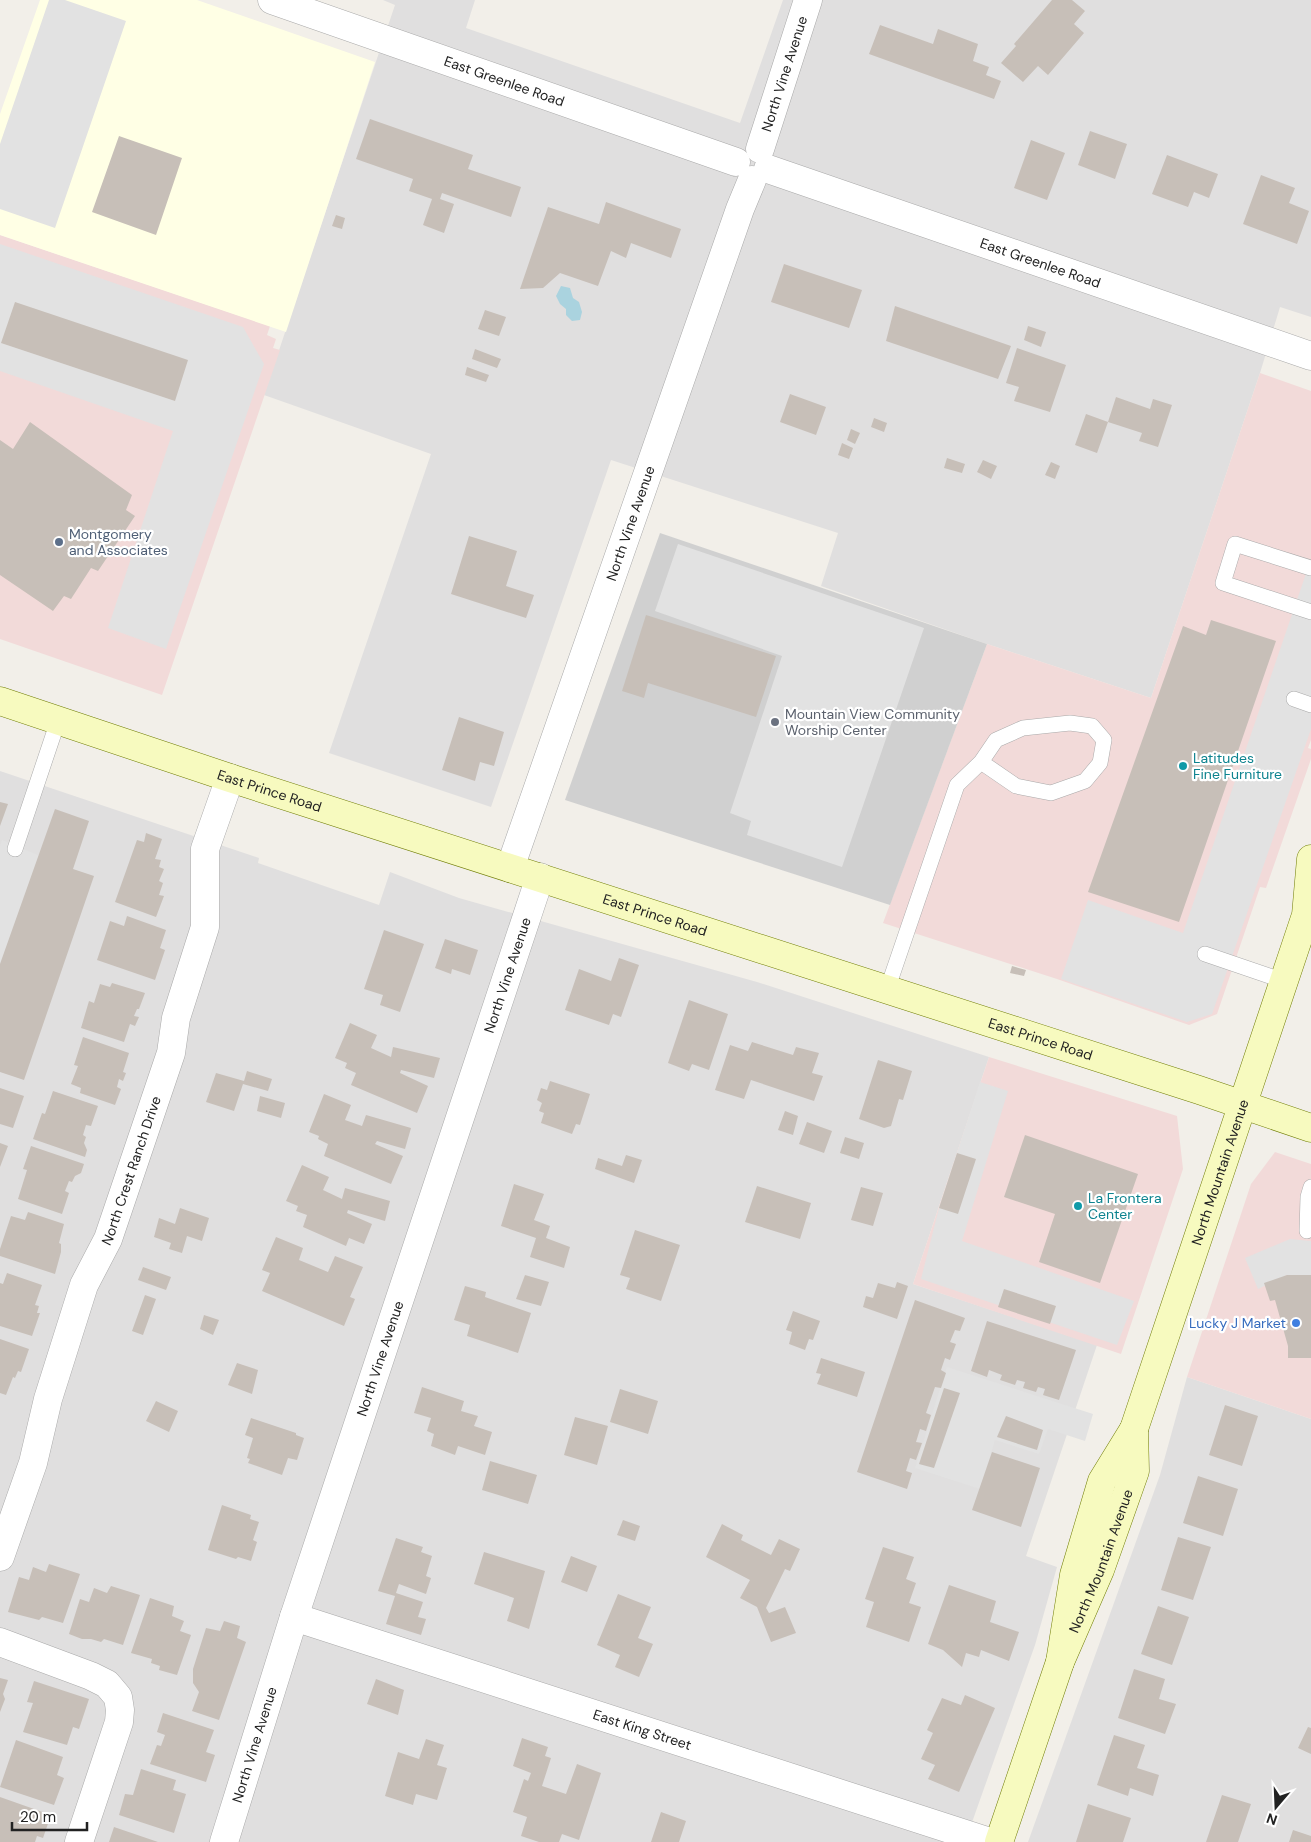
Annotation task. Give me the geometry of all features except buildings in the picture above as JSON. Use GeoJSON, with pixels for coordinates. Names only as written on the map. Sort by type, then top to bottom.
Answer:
{"type":"FeatureCollection","features":[{"type":"Feature","properties":{"kind":"main road","name":"East Prince Road"},"geometry":{"type":"LineString","coordinates":[[0,701],[230,778],[1243,1104],[1311,1128]]}},
{"type":"Feature","properties":{"kind":"main road","name":"North Mountain Avenue"},"geometry":{"type":"LineString","coordinates":[[999,1842],[1060,1662],[1074,1575],[1102,1481],[1134,1429],[1284,981],[1309,913],[1311,859]]}},
{"type":"Feature","properties":{"kind":"street","name":"East Greenlee Road"},"geometry":{"type":"LineString","coordinates":[[272,0],[1311,356]]}},
{"type":"Feature","properties":{"kind":"street","name":"North Vine Avenue"},"geometry":{"type":"LineString","coordinates":[[510,868],[740,209],[808,0]]}},
{"type":"Feature","properties":{"kind":"street","name":"North Crest Ranch Drive"},"geometry":{"type":"LineString","coordinates":[[0,1557],[33,1463],[48,1399],[84,1284],[108,1239],[171,1053],[176,1018],[205,927],[205,849],[230,778]]}},
{"type":"Feature","properties":{"kind":"street","name":"North Vine Avenue"},"geometry":{"type":"LineString","coordinates":[[224,1842],[294,1617],[540,878]]}},
{"type":"Feature","properties":{"kind":"street","name":"East King Street"},"geometry":{"type":"LineString","coordinates":[[294,1617],[990,1842]]}},
{"type":"Feature","properties":{"kind":"street"},"geometry":{"type":"LineString","coordinates":[[0,1642],[91,1676],[107,1684],[118,1697],[119,1722],[79,1842]]}},
{"type":"Feature","properties":{"kind":"lane"},"geometry":{"type":"LineString","coordinates":[[1311,568],[1235,544],[1223,583],[1311,612]]}},
{"type":"Feature","properties":{"kind":"lane"},"geometry":{"type":"LineString","coordinates":[[1294,699],[1311,705]]}},
{"type":"Feature","properties":{"kind":"lane"},"geometry":{"type":"LineString","coordinates":[[15,849],[58,721]]}},
{"type":"Feature","properties":{"kind":"lane"},"geometry":{"type":"LineString","coordinates":[[887,990],[957,785],[981,762],[996,740],[1023,728],[1070,723],[1092,726],[1104,740],[1100,763],[1085,781],[1051,793],[1016,786],[981,762]]}},
{"type":"Feature","properties":{"kind":"lane"},"geometry":{"type":"LineString","coordinates":[[1205,954],[1284,981]]}},
{"type":"Feature","properties":{"kind":"lane"},"geometry":{"type":"LineString","coordinates":[[1307,1231],[1308,1196],[1311,1187]]}},
{"type":"Feature","properties":{"kind":"shaded area"},"geometry":{"type":"Polygon","coordinates":[[[40,0],[197,0],[375,62],[286,332],[0,235],[0,114],[40,0]]]}},
{"type":"Feature","properties":{"kind":"shaded area"},"geometry":{"type":"Polygon","coordinates":[[[49,0],[65,0],[126,21],[55,228],[0,209],[0,144],[49,0]]]}},
{"type":"Feature","properties":{"kind":"shaded area"},"geometry":{"type":"Polygon","coordinates":[[[383,0],[475,0],[466,28],[740,123],[783,0],[1311,0],[1311,317],[1280,307],[1260,373],[1151,698],[987,644],[821,586],[838,533],[611,460],[491,807],[329,753],[431,454],[264,395],[395,5],[383,0]]]}},
{"type":"Feature","properties":{"kind":"shaded area"},"geometry":{"type":"Polygon","coordinates":[[[0,235],[270,326],[267,335],[276,339],[273,348],[280,350],[162,695],[0,639],[0,235]]]}},
{"type":"Feature","properties":{"kind":"shaded area"},"geometry":{"type":"Polygon","coordinates":[[[0,244],[243,327],[264,364],[166,649],[108,628],[173,431],[0,371],[0,244]]]}},
{"type":"Feature","properties":{"kind":"shaded area"},"geometry":{"type":"Polygon","coordinates":[[[1260,373],[1311,391],[1311,740],[1308,748],[1311,749],[1311,759],[1266,888],[1260,887],[1217,1014],[1189,1025],[1057,979],[883,923],[987,644],[1151,698],[1260,373]]]}},
{"type":"Feature","properties":{"kind":"shaded area","name":"Mountain View Community Worship Center"},"geometry":{"type":"Polygon","coordinates":[[[660,533],[987,644],[890,905],[565,800],[660,533]]]}},
{"type":"Feature","properties":{"kind":"shaded area"},"geometry":{"type":"Polygon","coordinates":[[[678,544],[924,628],[842,867],[747,835],[751,821],[730,813],[782,656],[655,611],[678,544]]]}},
{"type":"Feature","properties":{"kind":"shaded area"},"geometry":{"type":"Polygon","coordinates":[[[1311,559],[1311,729],[1212,1014],[1187,1022],[1061,979],[1088,900],[1183,933],[1311,559]]]}},
{"type":"Feature","properties":{"kind":"shaded area"},"geometry":{"type":"Polygon","coordinates":[[[0,771],[259,858],[258,863],[379,905],[390,872],[459,898],[757,982],[989,1057],[913,1284],[1097,1345],[1026,1556],[1057,1567],[1035,1645],[965,1842],[0,1842],[0,771]]]}},
{"type":"Feature","properties":{"kind":"shaded area"},"geometry":{"type":"Polygon","coordinates":[[[2,840],[40,856],[0,1017],[0,846],[2,840]]]}},
{"type":"Feature","properties":{"kind":"shaded area"},"geometry":{"type":"Polygon","coordinates":[[[989,1057],[1177,1116],[1183,1169],[1121,1354],[913,1284],[989,1057]]]}},
{"type":"Feature","properties":{"kind":"shaded area"},"geometry":{"type":"Polygon","coordinates":[[[980,1082],[1008,1091],[962,1241],[1134,1301],[1117,1345],[921,1279],[939,1208],[980,1082]]]}},
{"type":"Feature","properties":{"kind":"shaded area"},"geometry":{"type":"Polygon","coordinates":[[[1275,1152],[1311,1164],[1311,1419],[1187,1377],[1251,1184],[1275,1152]]]}},
{"type":"Feature","properties":{"kind":"shaded area"},"geometry":{"type":"Polygon","coordinates":[[[1290,1239],[1311,1241],[1311,1275],[1287,1275],[1258,1289],[1245,1258],[1290,1239]]]}},
{"type":"Feature","properties":{"kind":"shaded area"},"geometry":{"type":"Polygon","coordinates":[[[947,1367],[1093,1414],[1085,1441],[1048,1429],[1039,1454],[995,1440],[980,1489],[915,1468],[947,1367]]]}},
{"type":"Feature","properties":{"kind":"shaded area"},"geometry":{"type":"Polygon","coordinates":[[[1187,1377],[1311,1419],[1311,1842],[1028,1842],[1160,1475],[1187,1377]]]}},
{"type":"Feature","properties":{"kind":"water"},"geometry":{"type":"Polygon","coordinates":[[[561,286],[570,288],[573,298],[579,302],[582,312],[580,320],[572,321],[566,315],[566,309],[560,304],[556,296],[561,286]]]}},
{"type":"Feature","properties":{"kind":"place","name":"Montgomery and Associates"},"geometry":{"type":"Point","coordinates":[59,542]}},
{"type":"Feature","properties":{"kind":"place","name":"Mountain View Community Worship Center"},"geometry":{"type":"Point","coordinates":[775,722]}},
{"type":"Feature","properties":{"kind":"place","name":"Latitudes Fine Furniture"},"geometry":{"type":"Point","coordinates":[1183,766]}},
{"type":"Feature","properties":{"kind":"place","name":"La Frontera Center"},"geometry":{"type":"Point","coordinates":[1078,1206]}},
{"type":"Feature","properties":{"kind":"place","name":"Lucky J Market"},"geometry":{"type":"Point","coordinates":[1296,1323]}}]}
